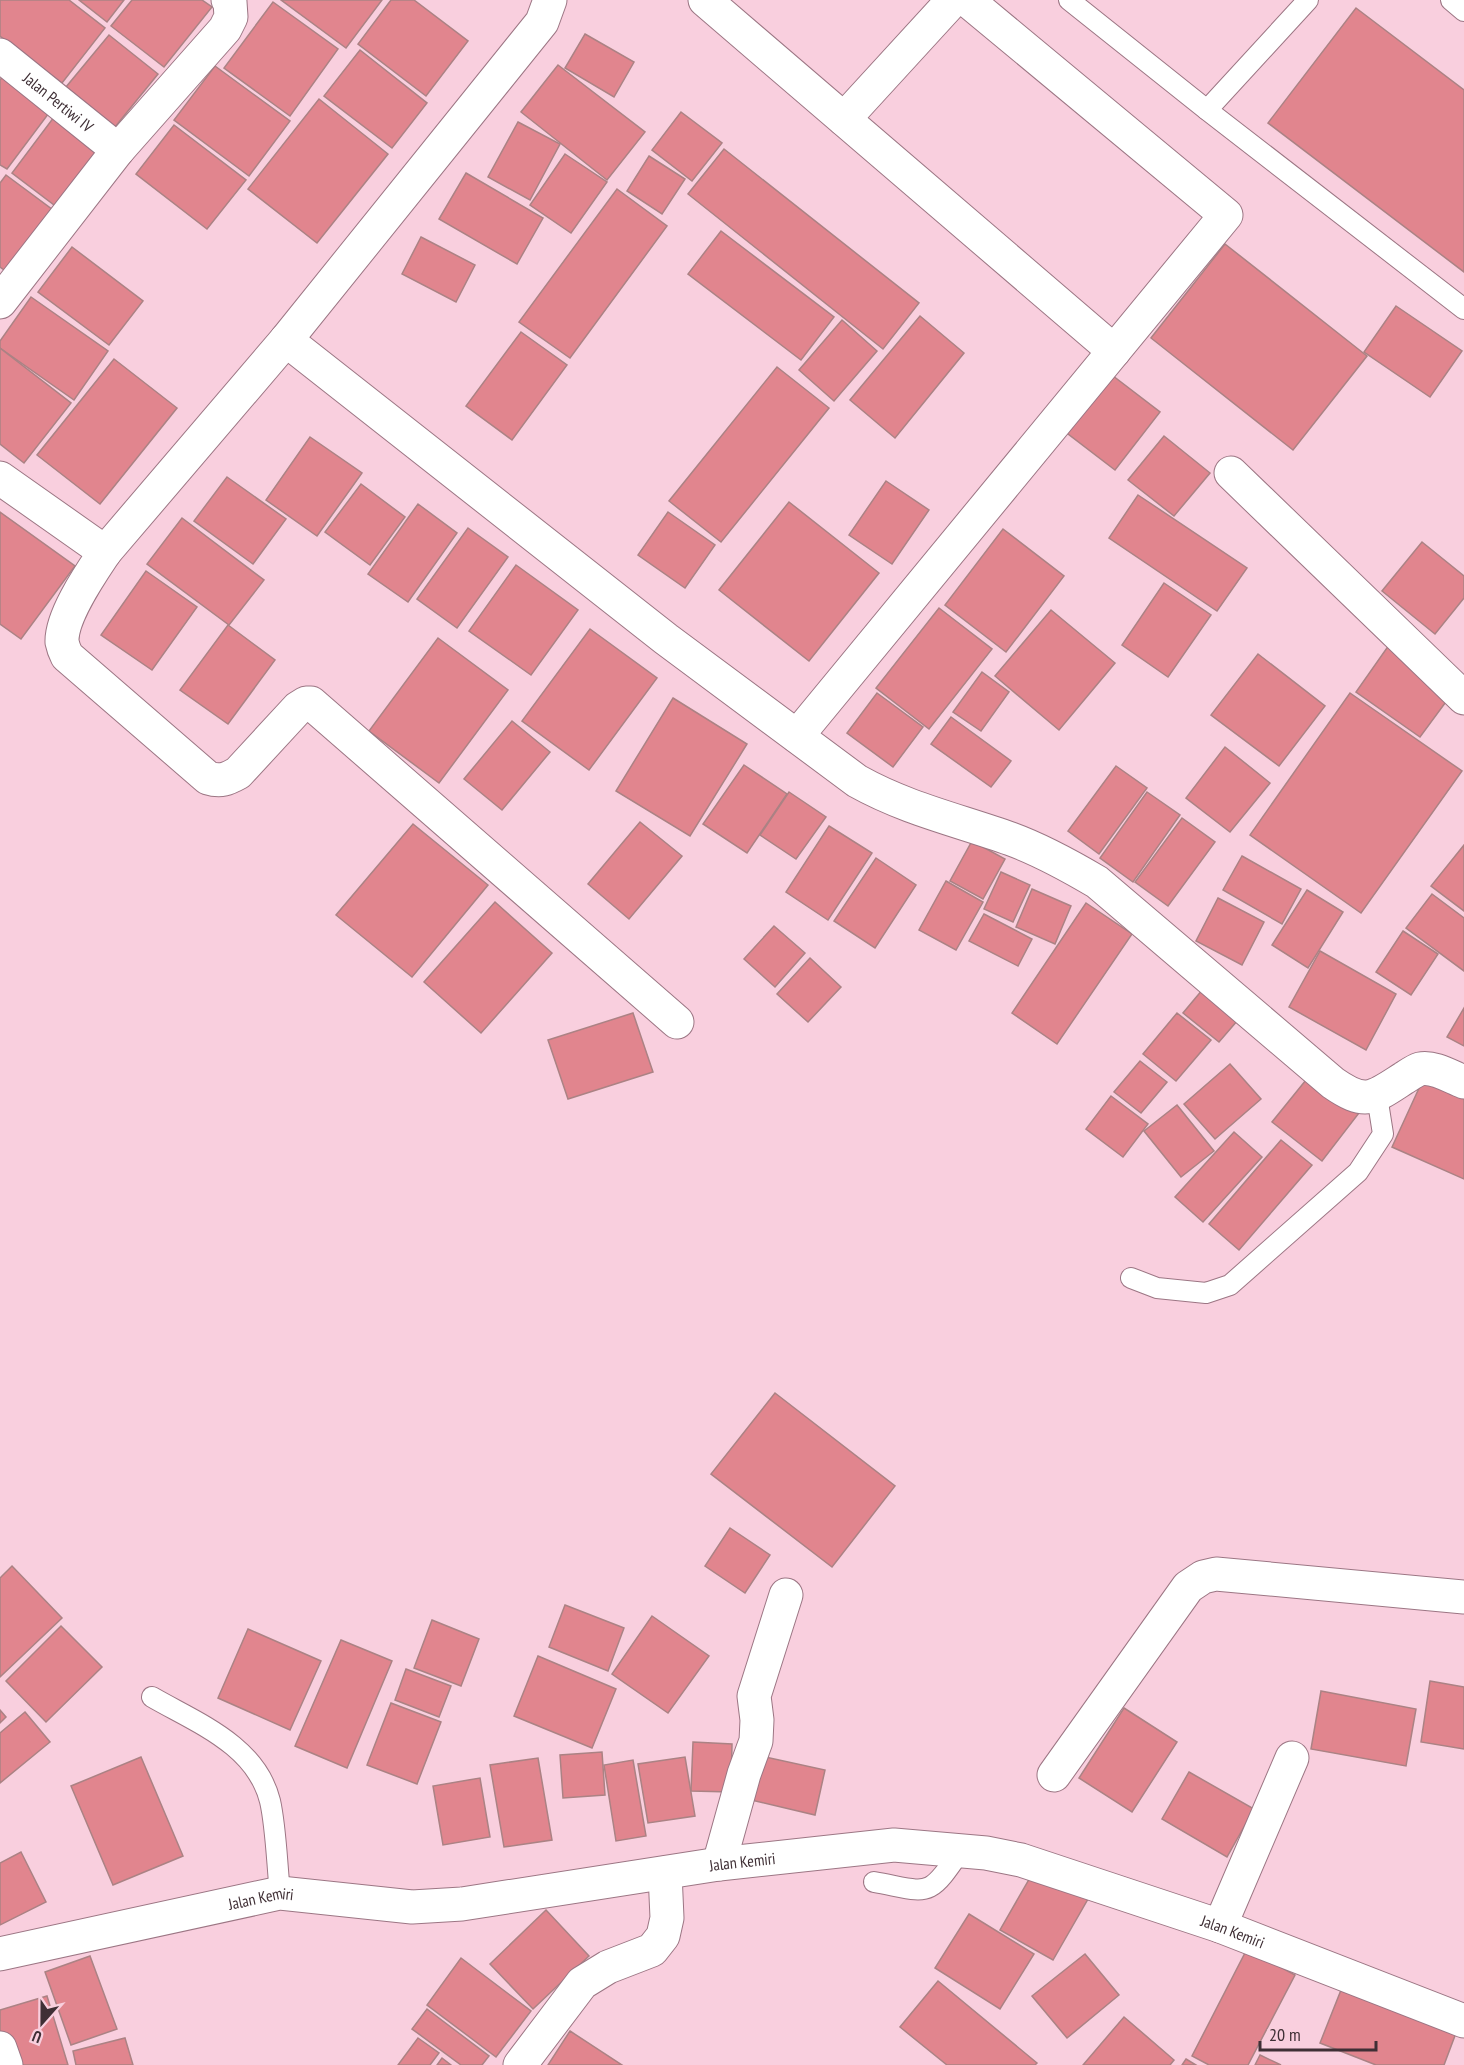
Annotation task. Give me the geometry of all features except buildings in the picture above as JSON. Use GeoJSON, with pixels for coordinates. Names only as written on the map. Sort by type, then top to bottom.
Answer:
{"type":"FeatureCollection","features":[{"type":"Feature","properties":{"kind":"street"},"geometry":{"type":"LineString","coordinates":[[3,292],[118,150],[225,29],[231,18],[228,0]]}},
{"type":"Feature","properties":{"kind":"street"},"geometry":{"type":"LineString","coordinates":[[550,0],[542,21],[286,340],[105,552],[84,583],[65,627],[62,644],[67,656],[208,778],[218,781],[227,780],[238,773],[298,708],[311,703],[677,1022]]}},
{"type":"Feature","properties":{"kind":"street"},"geometry":{"type":"LineString","coordinates":[[705,0],[1114,351]]}},
{"type":"Feature","properties":{"kind":"street"},"geometry":{"type":"LineString","coordinates":[[844,119],[953,0]]}},
{"type":"Feature","properties":{"kind":"street"},"geometry":{"type":"LineString","coordinates":[[797,736],[1226,215],[967,0]]}},
{"type":"Feature","properties":{"kind":"street","name":"Jalan Pertiwi IV"},"geometry":{"type":"LineString","coordinates":[[0,55],[118,150]]}},
{"type":"Feature","properties":{"kind":"street"},"geometry":{"type":"LineString","coordinates":[[286,340],[666,639],[857,781],[886,797],[1012,840],[1071,867],[1097,882],[1350,1095],[1365,1098],[1377,1096],[1421,1069],[1431,1069],[1464,1082]]}},
{"type":"Feature","properties":{"kind":"street"},"geometry":{"type":"LineString","coordinates":[[1231,473],[1464,698]]}},
{"type":"Feature","properties":{"kind":"street"},"geometry":{"type":"LineString","coordinates":[[0,478],[105,552]]}},
{"type":"Feature","properties":{"kind":"street"},"geometry":{"type":"LineString","coordinates":[[1054,1775],[1188,1587],[1203,1577],[1216,1574],[1464,1597]]}},
{"type":"Feature","properties":{"kind":"street"},"geometry":{"type":"LineString","coordinates":[[719,1864],[744,1774],[756,1741],[757,1720],[754,1696],[786,1595]]}},
{"type":"Feature","properties":{"kind":"street"},"geometry":{"type":"LineString","coordinates":[[1220,1926],[1292,1758]]}},
{"type":"Feature","properties":{"kind":"street","name":"Jalan Kemiri"},"geometry":{"type":"LineString","coordinates":[[0,1954],[280,1893],[412,1907],[462,1904],[719,1864],[894,1845],[961,1850],[1021,1860],[1220,1926],[1464,2021]]}},
{"type":"Feature","properties":{"kind":"street"},"geometry":{"type":"LineString","coordinates":[[520,2065],[582,1983],[608,1966],[651,1950],[663,1936],[667,1918],[665,1873]]}},
{"type":"Feature","properties":{"kind":"street"},"geometry":{"type":"LineString","coordinates":[[0,2048],[6,2065]]}},
{"type":"Feature","properties":{"kind":"lane"},"geometry":{"type":"LineString","coordinates":[[1069,0],[1464,309]]}},
{"type":"Feature","properties":{"kind":"lane"},"geometry":{"type":"LineString","coordinates":[[1207,110],[1308,0]]}},
{"type":"Feature","properties":{"kind":"lane"},"geometry":{"type":"LineString","coordinates":[[1451,0],[1464,11]]}},
{"type":"Feature","properties":{"kind":"lane"},"geometry":{"type":"LineString","coordinates":[[1131,1278],[1157,1288],[1206,1293],[1230,1286],[1358,1172],[1383,1134],[1377,1096]]}},
{"type":"Feature","properties":{"kind":"lane"},"geometry":{"type":"LineString","coordinates":[[152,1697],[221,1737],[248,1757],[262,1779],[270,1801],[280,1893]]}},
{"type":"Feature","properties":{"kind":"lane"},"geometry":{"type":"LineString","coordinates":[[874,1882],[924,1891],[937,1884],[961,1850]]}}]}
